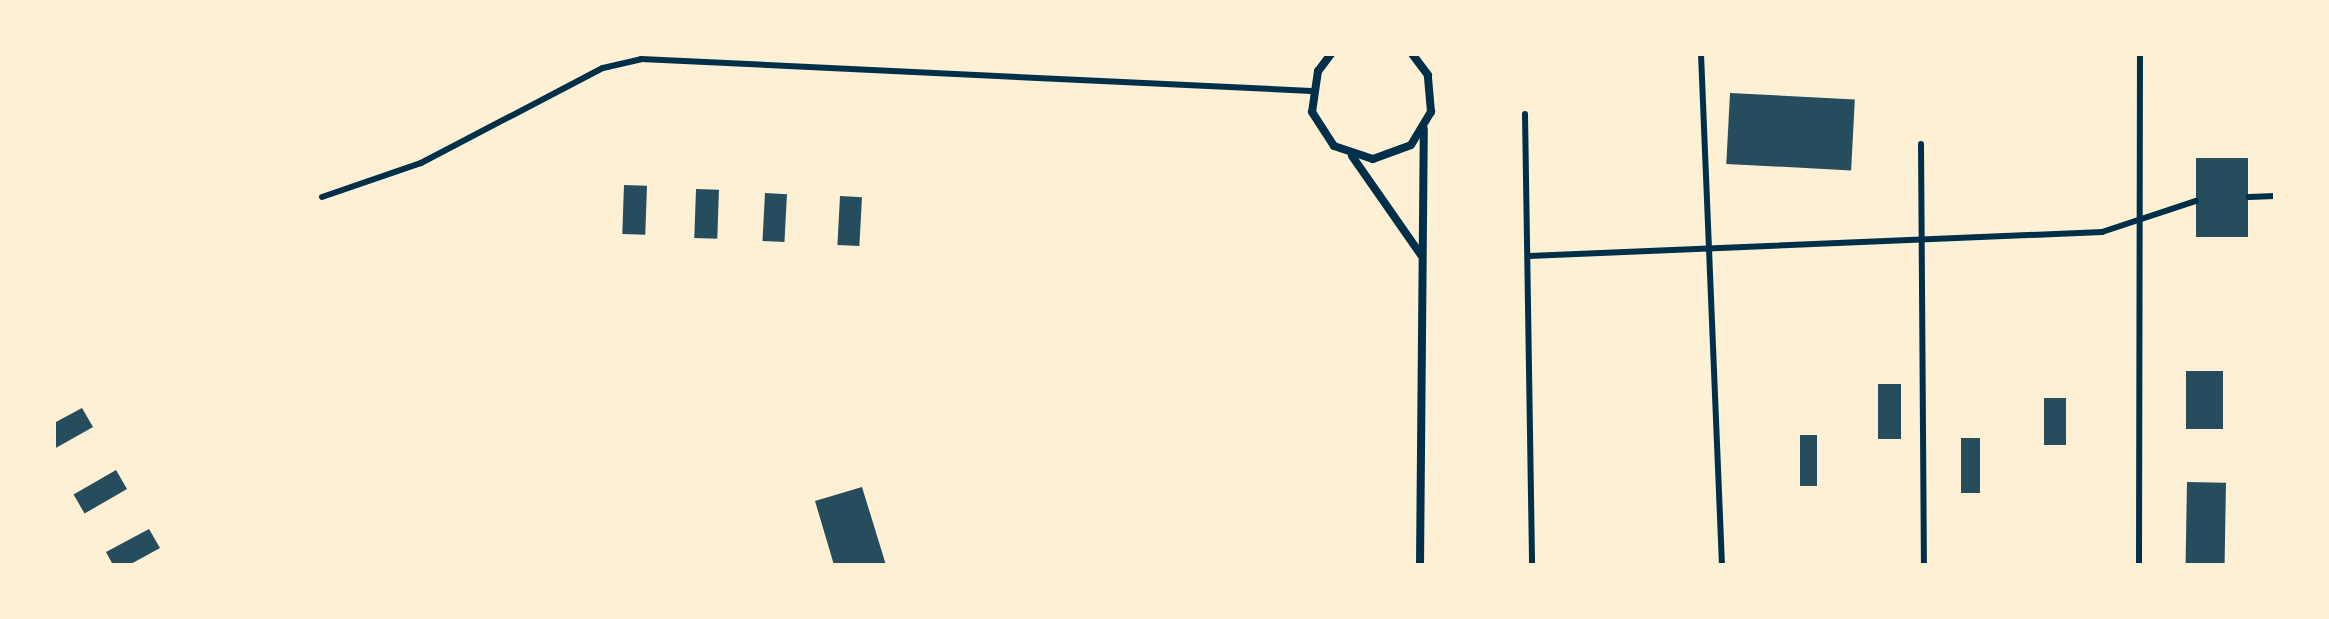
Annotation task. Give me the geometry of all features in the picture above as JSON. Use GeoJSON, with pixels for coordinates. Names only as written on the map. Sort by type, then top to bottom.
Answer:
{"type":"FeatureCollection","features":[{"type":"Feature","properties":{"kind":"street"},"geometry":{"type":"LineString","coordinates":[[1331,54],[1311,91],[1320,131],[1352,156],[1421,256]]}},
{"type":"Feature","properties":{"kind":"street"},"geometry":{"type":"LineString","coordinates":[[1412,54],[1428,75],[1432,93],[1424,129],[1420,565]]}},
{"type":"Feature","properties":{"kind":"street"},"geometry":{"type":"LineString","coordinates":[[1352,156],[1393,156],[1424,129]]}},
{"type":"Feature","properties":{"kind":"lane"},"geometry":{"type":"LineString","coordinates":[[1701,54],[1722,565]]}},
{"type":"Feature","properties":{"kind":"lane"},"geometry":{"type":"LineString","coordinates":[[2139,565],[2137,222],[2140,54]]}},
{"type":"Feature","properties":{"kind":"lane"},"geometry":{"type":"LineString","coordinates":[[322,197],[421,163],[603,68],[641,59],[1311,91]]}},
{"type":"Feature","properties":{"kind":"lane"},"geometry":{"type":"LineString","coordinates":[[1525,114],[1532,565]]}},
{"type":"Feature","properties":{"kind":"lane"},"geometry":{"type":"LineString","coordinates":[[1921,144],[1924,565]]}},
{"type":"Feature","properties":{"kind":"lane"},"geometry":{"type":"LineString","coordinates":[[2249,197],[2275,196]]}},
{"type":"Feature","properties":{"kind":"lane"},"geometry":{"type":"LineString","coordinates":[[1529,256],[2102,232],[2196,201]]}},
{"type":"Feature","properties":{"kind":"building"},"geometry":{"type":"Polygon","coordinates":[[[1730,93],[1855,100],[1851,170],[1726,164],[1730,93]]]}},
{"type":"Feature","properties":{"kind":"building"},"geometry":{"type":"Polygon","coordinates":[[[2196,158],[2248,158],[2248,237],[2196,237],[2196,158]]]}},
{"type":"Feature","properties":{"kind":"building"},"geometry":{"type":"Polygon","coordinates":[[[624,185],[647,186],[645,235],[622,234],[624,185]]]}},
{"type":"Feature","properties":{"kind":"building"},"geometry":{"type":"Polygon","coordinates":[[[696,189],[719,190],[717,239],[694,238],[696,189]]]}},
{"type":"Feature","properties":{"kind":"building"},"geometry":{"type":"Polygon","coordinates":[[[765,193],[787,194],[784,242],[762,241],[765,193]]]}},
{"type":"Feature","properties":{"kind":"building"},"geometry":{"type":"Polygon","coordinates":[[[840,196],[862,197],[859,246],[837,245],[840,196]]]}},
{"type":"Feature","properties":{"kind":"building"},"geometry":{"type":"Polygon","coordinates":[[[2186,371],[2223,371],[2223,429],[2186,429],[2186,371]]]}},
{"type":"Feature","properties":{"kind":"building"},"geometry":{"type":"Polygon","coordinates":[[[1878,384],[1901,384],[1901,439],[1878,439],[1878,384]]]}},
{"type":"Feature","properties":{"kind":"building"},"geometry":{"type":"Polygon","coordinates":[[[2044,398],[2066,398],[2066,445],[2044,445],[2044,398]]]}},
{"type":"Feature","properties":{"kind":"building"},"geometry":{"type":"Polygon","coordinates":[[[82,408],[93,427],[54,449],[54,423],[82,408]]]}},
{"type":"Feature","properties":{"kind":"building"},"geometry":{"type":"Polygon","coordinates":[[[1800,435],[1817,435],[1817,486],[1800,486],[1800,435]]]}},
{"type":"Feature","properties":{"kind":"building"},"geometry":{"type":"Polygon","coordinates":[[[1961,438],[1980,438],[1980,493],[1961,493],[1961,438]]]}},
{"type":"Feature","properties":{"kind":"building"},"geometry":{"type":"Polygon","coordinates":[[[116,470],[127,489],[85,514],[74,495],[116,470]]]}},
{"type":"Feature","properties":{"kind":"building"},"geometry":{"type":"Polygon","coordinates":[[[2187,482],[2226,483],[2225,565],[2186,565],[2187,482]]]}},
{"type":"Feature","properties":{"kind":"building"},"geometry":{"type":"Polygon","coordinates":[[[862,487],[886,565],[834,565],[815,501],[862,487]]]}},
{"type":"Feature","properties":{"kind":"building"},"geometry":{"type":"Polygon","coordinates":[[[149,529],[160,548],[129,565],[113,565],[106,552],[149,529]]]}}]}
